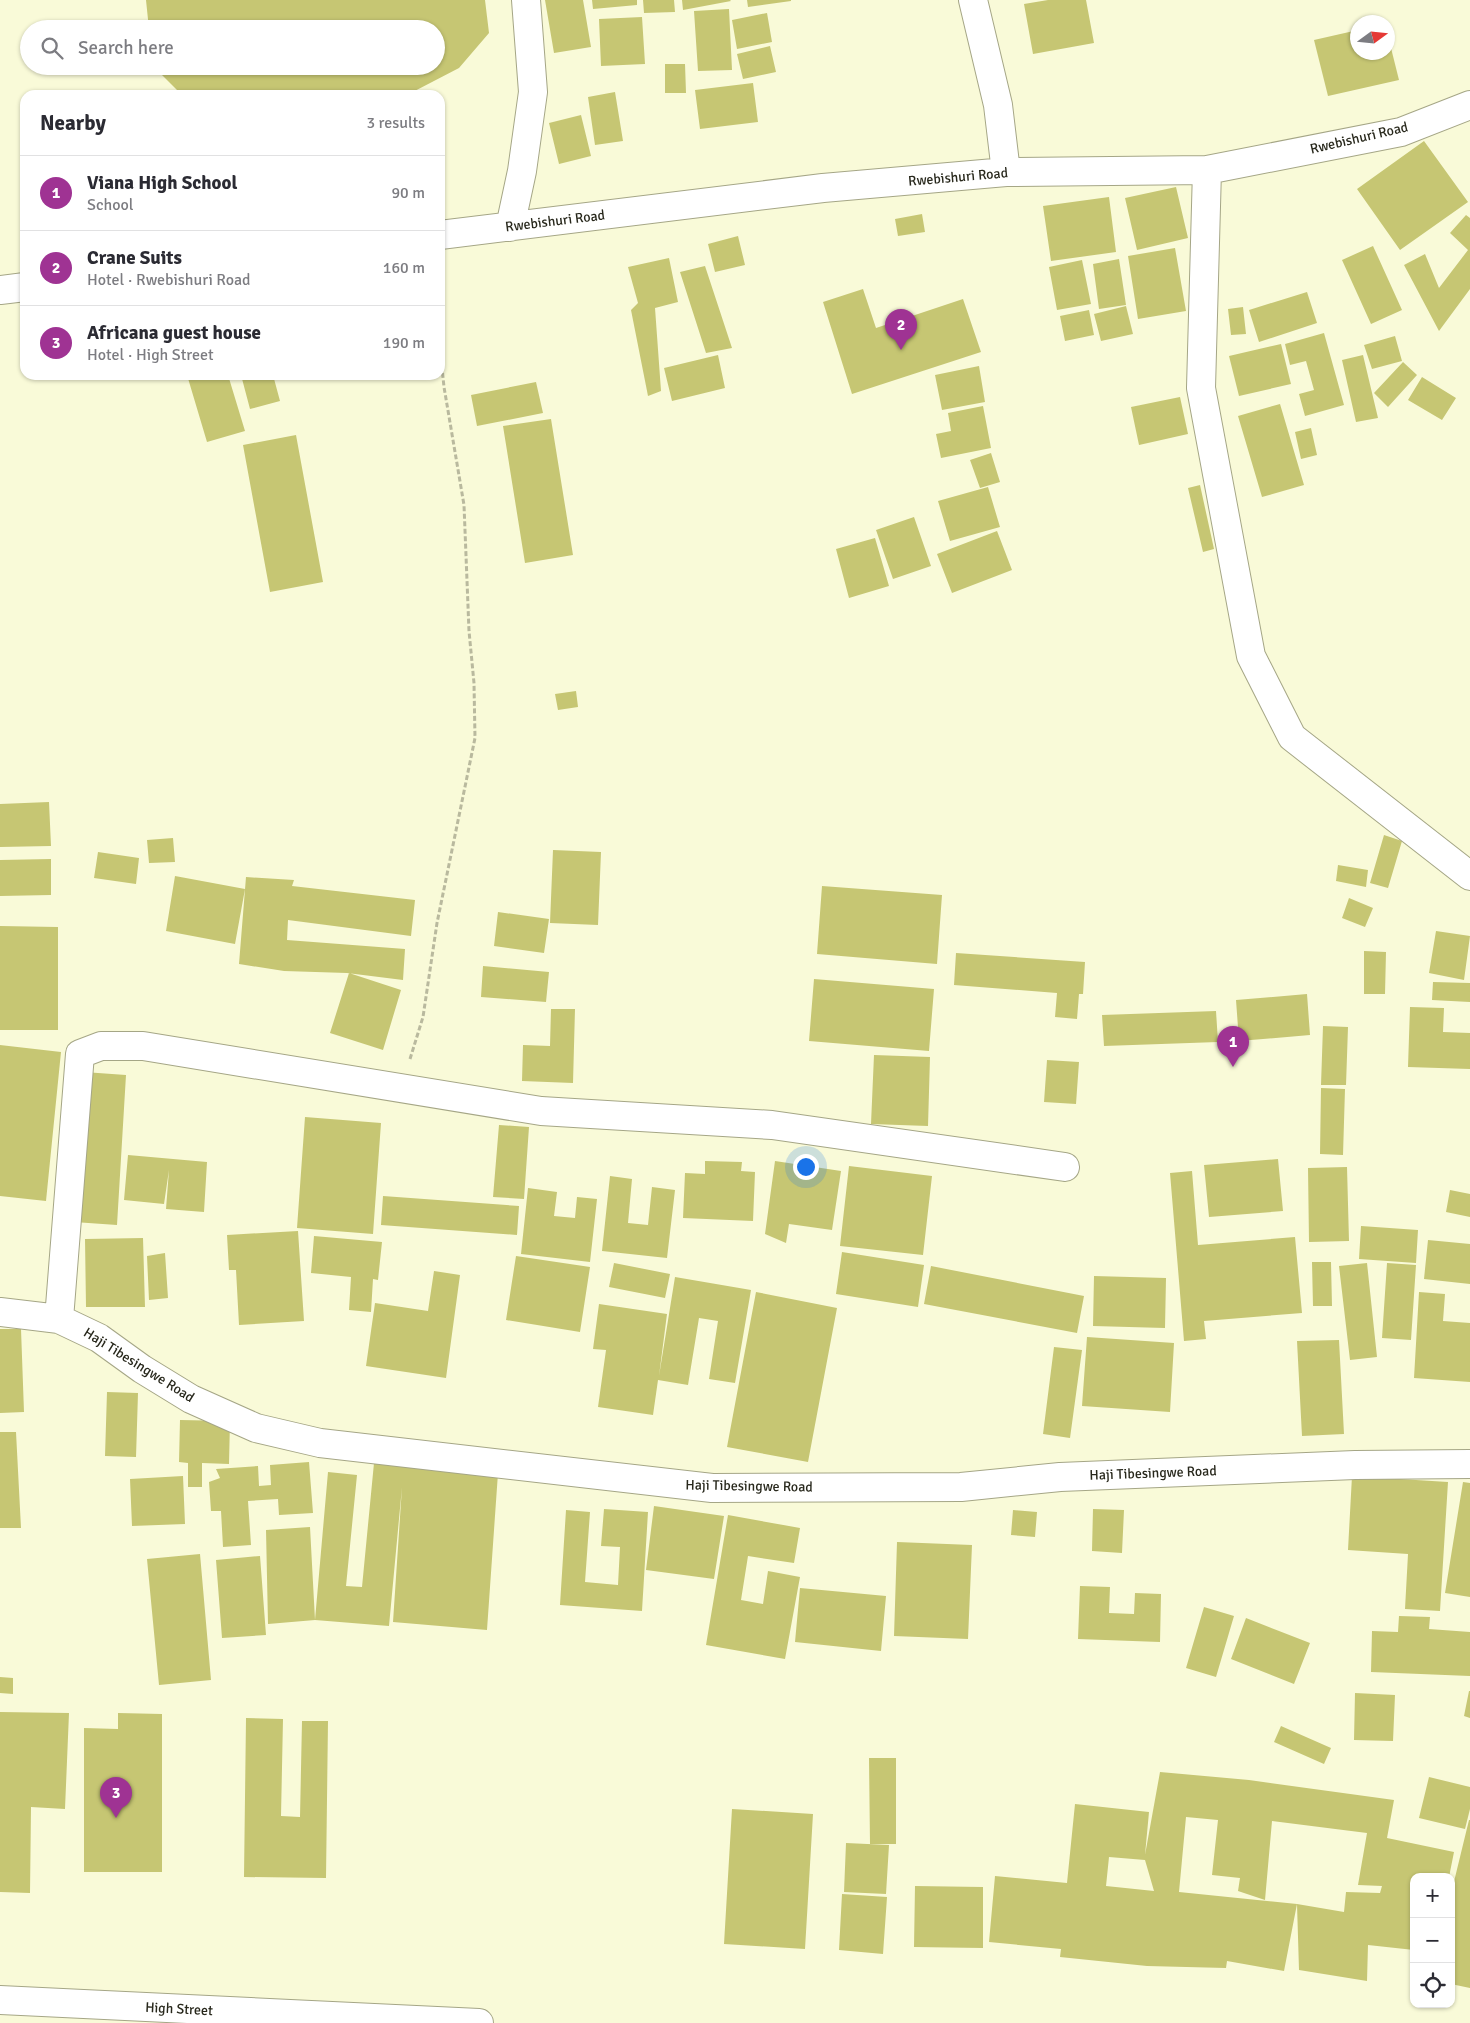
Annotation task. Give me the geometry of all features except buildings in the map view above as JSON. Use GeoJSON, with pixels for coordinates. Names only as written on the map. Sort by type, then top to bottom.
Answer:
{"type":"FeatureCollection","features":[{"type":"Feature","properties":{"kind":"street"},"geometry":{"type":"LineString","coordinates":[[510,227],[522,171],[532,92],[526,0]]}},
{"type":"Feature","properties":{"kind":"street"},"geometry":{"type":"LineString","coordinates":[[973,0],[998,105],[1006,172]]}},
{"type":"Feature","properties":{"kind":"street","name":"Rwebishuri Road"},"geometry":{"type":"LineString","coordinates":[[445,234],[824,188],[1006,172],[1207,170],[1401,132],[1470,105]]}},
{"type":"Feature","properties":{"kind":"street"},"geometry":{"type":"LineString","coordinates":[[1207,170],[1201,388],[1251,656],[1292,737],[1470,876]]}},
{"type":"Feature","properties":{"kind":"street"},"geometry":{"type":"LineString","coordinates":[[0,290],[20,288]]}},
{"type":"Feature","properties":{"kind":"street"},"geometry":{"type":"LineString","coordinates":[[59,1319],[80,1054],[101,1046],[143,1046],[541,1111],[772,1125],[1065,1167]]}},
{"type":"Feature","properties":{"kind":"street","name":"Haji Tibesingwe Road"},"geometry":{"type":"LineString","coordinates":[[0,1312],[59,1319],[99,1338],[142,1369],[191,1398],[256,1428],[320,1443],[712,1488],[961,1488],[1060,1477],[1355,1465],[1470,1464]]}},
{"type":"Feature","properties":{"kind":"street","name":"High Street"},"geometry":{"type":"LineString","coordinates":[[0,2000],[426,2022],[479,2023]]}},
{"type":"Feature","properties":{"kind":"path"},"geometry":{"type":"LineString","coordinates":[[402,1088],[423,1017],[437,923],[475,738],[474,683],[469,631],[464,505],[443,380]]}},
{"type":"Feature","properties":{"kind":"place","name":"Crane Suits"},"geometry":{"type":"Point","coordinates":[901,350]}},
{"type":"Feature","properties":{"kind":"place","name":"Viana High School"},"geometry":{"type":"Point","coordinates":[1233,1067]}},
{"type":"Feature","properties":{"kind":"place","name":"Africana guest house"},"geometry":{"type":"Point","coordinates":[116,1818]}}]}
